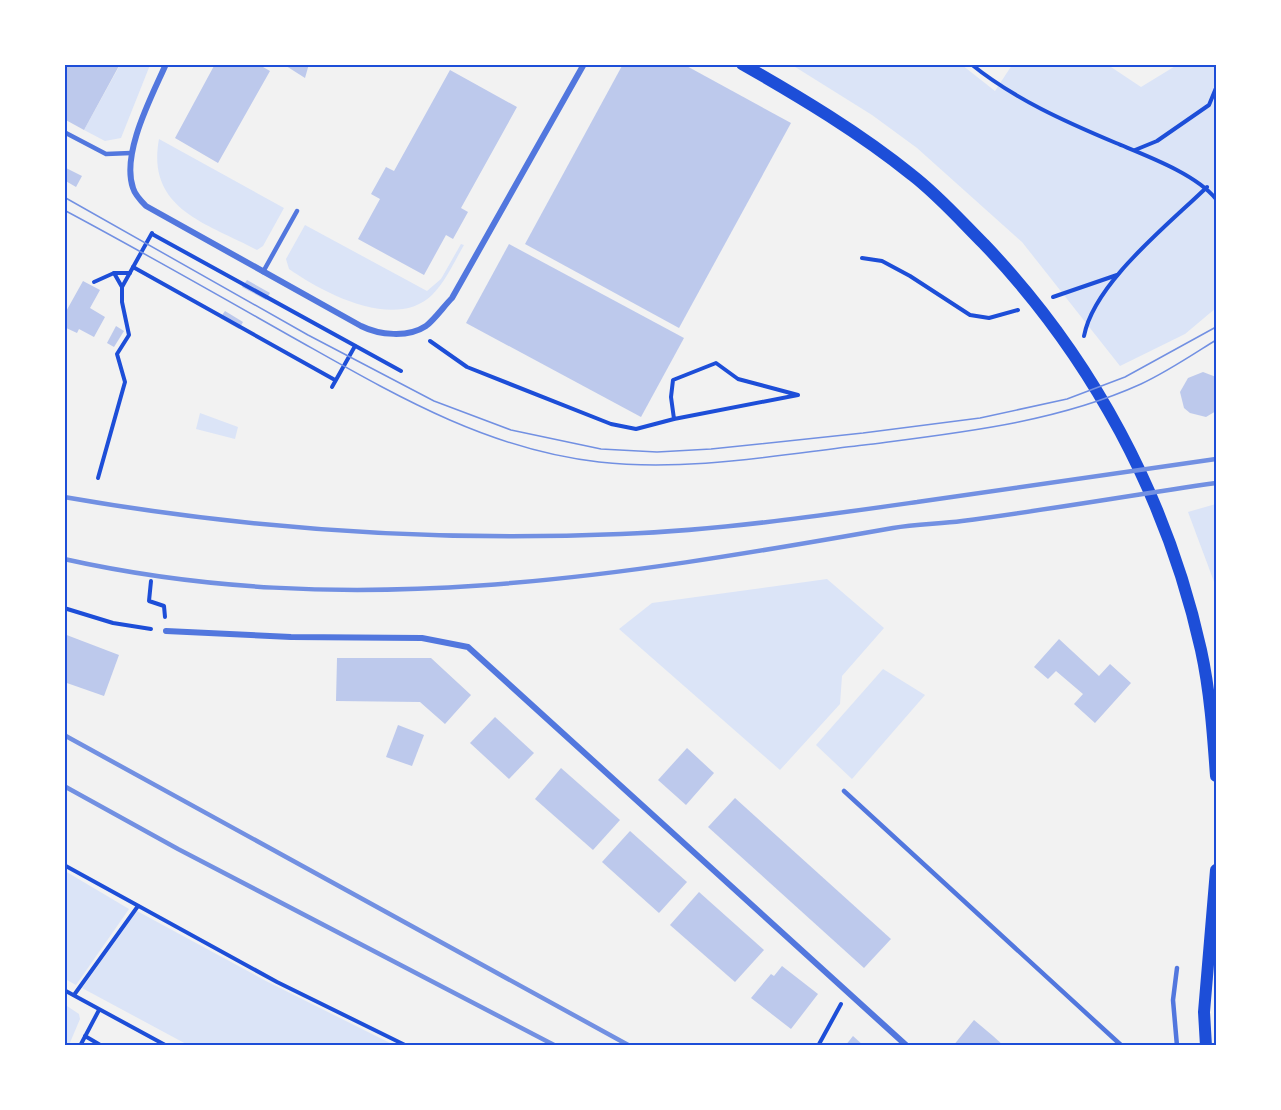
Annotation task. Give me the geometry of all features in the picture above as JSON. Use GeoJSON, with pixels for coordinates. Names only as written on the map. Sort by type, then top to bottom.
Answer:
{"type":"FeatureCollection","features":[{"type":"Feature","properties":{"kind":"main road"},"geometry":{"type":"LineString","coordinates":[[742,64],[861,138],[914,176],[1020,282],[1074,351],[1148,486],[1174,558],[1201,650],[1209,699],[1216,776]]}},
{"type":"Feature","properties":{"kind":"main road"},"geometry":{"type":"LineString","coordinates":[[1206,1046],[1204,1012],[1216,870]]}},
{"type":"Feature","properties":{"kind":"street"},"geometry":{"type":"LineString","coordinates":[[166,64],[145,112],[131,153],[133,189],[146,207],[365,328],[397,334],[425,327],[452,298],[584,64]]}},
{"type":"Feature","properties":{"kind":"street"},"geometry":{"type":"LineString","coordinates":[[166,631],[291,637],[422,638],[468,647],[907,1046]]}},
{"type":"Feature","properties":{"kind":"lane"},"geometry":{"type":"LineString","coordinates":[[64,132],[105,154],[131,153]]}},
{"type":"Feature","properties":{"kind":"lane"},"geometry":{"type":"LineString","coordinates":[[263,272],[297,211]]}},
{"type":"Feature","properties":{"kind":"lane"},"geometry":{"type":"LineString","coordinates":[[844,791],[1122,1046]]}},
{"type":"Feature","properties":{"kind":"lane"},"geometry":{"type":"LineString","coordinates":[[1177,968],[1173,1000],[1177,1046]]}},
{"type":"Feature","properties":{"kind":"path"},"geometry":{"type":"LineString","coordinates":[[971,64],[989,79],[1047,113],[1134,150],[1207,187],[1216,199]]}},
{"type":"Feature","properties":{"kind":"path"},"geometry":{"type":"LineString","coordinates":[[1134,150],[1157,141],[1209,105],[1216,88]]}},
{"type":"Feature","properties":{"kind":"path"},"geometry":{"type":"LineString","coordinates":[[1111,283],[1207,187]]}},
{"type":"Feature","properties":{"kind":"path"},"geometry":{"type":"LineString","coordinates":[[98,478],[125,382],[117,354],[129,335],[122,302],[122,287],[155,227]]}},
{"type":"Feature","properties":{"kind":"path"},"geometry":{"type":"LineString","coordinates":[[152,234],[401,371]]}},
{"type":"Feature","properties":{"kind":"path"},"geometry":{"type":"LineString","coordinates":[[862,258],[882,261],[910,276],[970,315],[988,318],[1020,309]]}},
{"type":"Feature","properties":{"kind":"path"},"geometry":{"type":"LineString","coordinates":[[133,267],[335,380]]}},
{"type":"Feature","properties":{"kind":"path"},"geometry":{"type":"LineString","coordinates":[[94,282],[114,273],[129,273]]}},
{"type":"Feature","properties":{"kind":"path"},"geometry":{"type":"LineString","coordinates":[[114,273],[122,287]]}},
{"type":"Feature","properties":{"kind":"path"},"geometry":{"type":"LineString","coordinates":[[1050,298],[1118,275]]}},
{"type":"Feature","properties":{"kind":"path"},"geometry":{"type":"LineString","coordinates":[[414,330],[467,367],[611,424],[636,429],[674,419],[798,395],[738,379],[716,363],[673,380],[671,397],[674,419]]}},
{"type":"Feature","properties":{"kind":"path"},"geometry":{"type":"LineString","coordinates":[[332,387],[359,340]]}},
{"type":"Feature","properties":{"kind":"path"},"geometry":{"type":"LineString","coordinates":[[64,608],[113,623],[166,631],[164,606],[149,601],[151,581]]}},
{"type":"Feature","properties":{"kind":"path"},"geometry":{"type":"LineString","coordinates":[[64,866],[277,982],[407,1046]]}},
{"type":"Feature","properties":{"kind":"path"},"geometry":{"type":"LineString","coordinates":[[74,995],[138,905]]}},
{"type":"Feature","properties":{"kind":"path"},"geometry":{"type":"LineString","coordinates":[[64,990],[167,1046]]}},
{"type":"Feature","properties":{"kind":"path"},"geometry":{"type":"LineString","coordinates":[[818,1046],[849,991]]}},
{"type":"Feature","properties":{"kind":"path"},"geometry":{"type":"LineString","coordinates":[[80,1046],[99,1010]]}},
{"type":"Feature","properties":{"kind":"path"},"geometry":{"type":"LineString","coordinates":[[85,1036],[102,1046]]}},
{"type":"Feature","properties":{"kind":"shaded area"},"geometry":{"type":"Polygon","coordinates":[[[120,65],[150,65],[121,138],[105,141],[84,130],[120,65]]]}},
{"type":"Feature","properties":{"kind":"shaded area"},"geometry":{"type":"Polygon","coordinates":[[[792,65],[962,65],[995,91],[1012,65],[1108,65],[1141,87],[1177,65],[1216,65],[1216,308],[1185,334],[1120,366],[1022,242],[917,148],[872,115],[792,65]]]}},
{"type":"Feature","properties":{"kind":"shaded area"},"geometry":{"type":"Polygon","coordinates":[[[159,139],[284,208],[263,246],[257,250],[218,231],[184,211],[171,198],[162,182],[157,163],[159,139]]]}},
{"type":"Feature","properties":{"kind":"shaded area"},"geometry":{"type":"Polygon","coordinates":[[[305,225],[427,291],[441,279],[461,244],[464,245],[446,278],[432,295],[417,305],[399,310],[379,309],[339,297],[289,269],[286,259],[305,225]]]}},
{"type":"Feature","properties":{"kind":"shaded area"},"geometry":{"type":"Polygon","coordinates":[[[200,413],[238,427],[235,439],[196,429],[200,413]]]}},
{"type":"Feature","properties":{"kind":"shaded area"},"geometry":{"type":"Polygon","coordinates":[[[1216,504],[1216,587],[1188,512],[1216,504]]]}},
{"type":"Feature","properties":{"kind":"shaded area"},"geometry":{"type":"Polygon","coordinates":[[[827,579],[884,628],[842,676],[840,704],[780,770],[619,629],[652,603],[827,579]]]}},
{"type":"Feature","properties":{"kind":"shaded area"},"geometry":{"type":"Polygon","coordinates":[[[883,669],[925,695],[852,779],[816,745],[883,669]]]}},
{"type":"Feature","properties":{"kind":"shaded area"},"geometry":{"type":"Polygon","coordinates":[[[65,871],[129,909],[76,985],[65,979],[65,871]]]}},
{"type":"Feature","properties":{"kind":"shaded area"},"geometry":{"type":"Polygon","coordinates":[[[137,911],[266,981],[394,1045],[188,1045],[82,988],[137,911]]]}},
{"type":"Feature","properties":{"kind":"shaded area"},"geometry":{"type":"Polygon","coordinates":[[[64,1004],[79,1014],[80,1019],[69,1045],[65,1045],[64,1004]]]}},
{"type":"Feature","properties":{"kind":"building"},"geometry":{"type":"Polygon","coordinates":[[[64,64],[120,64],[84,130],[64,119],[64,64]]]}},
{"type":"Feature","properties":{"kind":"building"},"geometry":{"type":"Polygon","coordinates":[[[215,64],[265,64],[263,67],[270,71],[218,163],[175,138],[215,64]]]}},
{"type":"Feature","properties":{"kind":"building"},"geometry":{"type":"Polygon","coordinates":[[[283,64],[309,64],[305,78],[283,64]]]}},
{"type":"Feature","properties":{"kind":"building"},"geometry":{"type":"Polygon","coordinates":[[[623,64],[683,64],[791,123],[679,328],[525,244],[623,64]]]}},
{"type":"Feature","properties":{"kind":"building"},"geometry":{"type":"Polygon","coordinates":[[[450,70],[517,107],[461,208],[468,212],[453,239],[446,235],[424,275],[358,239],[380,199],[371,194],[386,167],[394,171],[450,70]]]}},
{"type":"Feature","properties":{"kind":"building"},"geometry":{"type":"Polygon","coordinates":[[[64,167],[82,176],[76,187],[64,180],[64,167]]]}},
{"type":"Feature","properties":{"kind":"building"},"geometry":{"type":"Polygon","coordinates":[[[509,244],[684,338],[641,417],[466,323],[509,244]]]}},
{"type":"Feature","properties":{"kind":"building"},"geometry":{"type":"Polygon","coordinates":[[[247,280],[270,293],[266,300],[242,287],[247,280]]]}},
{"type":"Feature","properties":{"kind":"building"},"geometry":{"type":"Polygon","coordinates":[[[83,281],[100,290],[90,308],[105,317],[94,337],[79,329],[77,333],[64,327],[64,315],[83,281]]]}},
{"type":"Feature","properties":{"kind":"building"},"geometry":{"type":"Polygon","coordinates":[[[225,311],[243,322],[239,329],[220,318],[225,311]]]}},
{"type":"Feature","properties":{"kind":"building"},"geometry":{"type":"Polygon","coordinates":[[[116,326],[124,331],[114,347],[107,343],[116,326]]]}},
{"type":"Feature","properties":{"kind":"building"},"geometry":{"type":"Polygon","coordinates":[[[1203,372],[1216,377],[1216,411],[1206,417],[1190,413],[1184,408],[1180,392],[1188,378],[1203,372]]]}},
{"type":"Feature","properties":{"kind":"building"},"geometry":{"type":"Polygon","coordinates":[[[64,634],[119,655],[104,696],[64,682],[64,634]]]}},
{"type":"Feature","properties":{"kind":"building"},"geometry":{"type":"Polygon","coordinates":[[[1059,639],[1099,676],[1110,664],[1131,683],[1095,723],[1074,704],[1083,694],[1056,671],[1048,679],[1034,667],[1059,639]]]}},
{"type":"Feature","properties":{"kind":"building"},"geometry":{"type":"Polygon","coordinates":[[[337,658],[431,658],[471,695],[445,724],[420,702],[336,701],[337,658]]]}},
{"type":"Feature","properties":{"kind":"building"},"geometry":{"type":"Polygon","coordinates":[[[495,717],[534,753],[509,779],[470,743],[495,717]]]}},
{"type":"Feature","properties":{"kind":"building"},"geometry":{"type":"Polygon","coordinates":[[[398,725],[424,735],[412,766],[386,757],[398,725]]]}},
{"type":"Feature","properties":{"kind":"building"},"geometry":{"type":"Polygon","coordinates":[[[687,748],[714,773],[686,805],[658,780],[687,748]]]}},
{"type":"Feature","properties":{"kind":"building"},"geometry":{"type":"Polygon","coordinates":[[[561,768],[620,820],[593,850],[535,799],[561,768]]]}},
{"type":"Feature","properties":{"kind":"building"},"geometry":{"type":"Polygon","coordinates":[[[735,798],[891,939],[864,968],[708,827],[735,798]]]}},
{"type":"Feature","properties":{"kind":"building"},"geometry":{"type":"Polygon","coordinates":[[[630,831],[687,882],[659,913],[602,862],[630,831]]]}},
{"type":"Feature","properties":{"kind":"building"},"geometry":{"type":"Polygon","coordinates":[[[699,892],[764,950],[735,982],[670,925],[699,892]]]}},
{"type":"Feature","properties":{"kind":"building"},"geometry":{"type":"Polygon","coordinates":[[[782,966],[818,994],[791,1029],[751,998],[771,974],[774,976],[782,966]]]}},
{"type":"Feature","properties":{"kind":"building"},"geometry":{"type":"Polygon","coordinates":[[[974,1020],[993,1036],[1004,1046],[953,1046],[974,1020]]]}},
{"type":"Feature","properties":{"kind":"building"},"geometry":{"type":"Polygon","coordinates":[[[853,1036],[864,1046],[845,1046],[853,1036]]]}},
{"type":"Feature","properties":{"kind":"tram line"},"geometry":{"type":"LineString","coordinates":[[64,197],[308,335],[434,401],[511,430],[601,449],[657,452],[711,449],[980,418],[1067,399],[1125,377],[1216,327]]}},
{"type":"Feature","properties":{"kind":"tram line"},"geometry":{"type":"LineString","coordinates":[[64,210],[365,378],[439,415],[516,445],[599,462],[665,465],[732,461],[1005,425],[1075,408],[1141,384],[1216,340]]}},
{"type":"Feature","properties":{"kind":"railway"},"geometry":{"type":"LineString","coordinates":[[64,497],[202,517],[342,530],[482,536],[621,534],[732,526],[806,517],[1216,459]]}},
{"type":"Feature","properties":{"kind":"railway"},"geometry":{"type":"LineString","coordinates":[[64,559],[169,578],[274,588],[377,590],[480,586],[583,576],[686,562],[902,527],[994,517],[1216,483]]}},
{"type":"Feature","properties":{"kind":"railway"},"geometry":{"type":"LineString","coordinates":[[64,735],[630,1046]]}},
{"type":"Feature","properties":{"kind":"railway"},"geometry":{"type":"LineString","coordinates":[[64,786],[178,849],[556,1046]]}}]}
